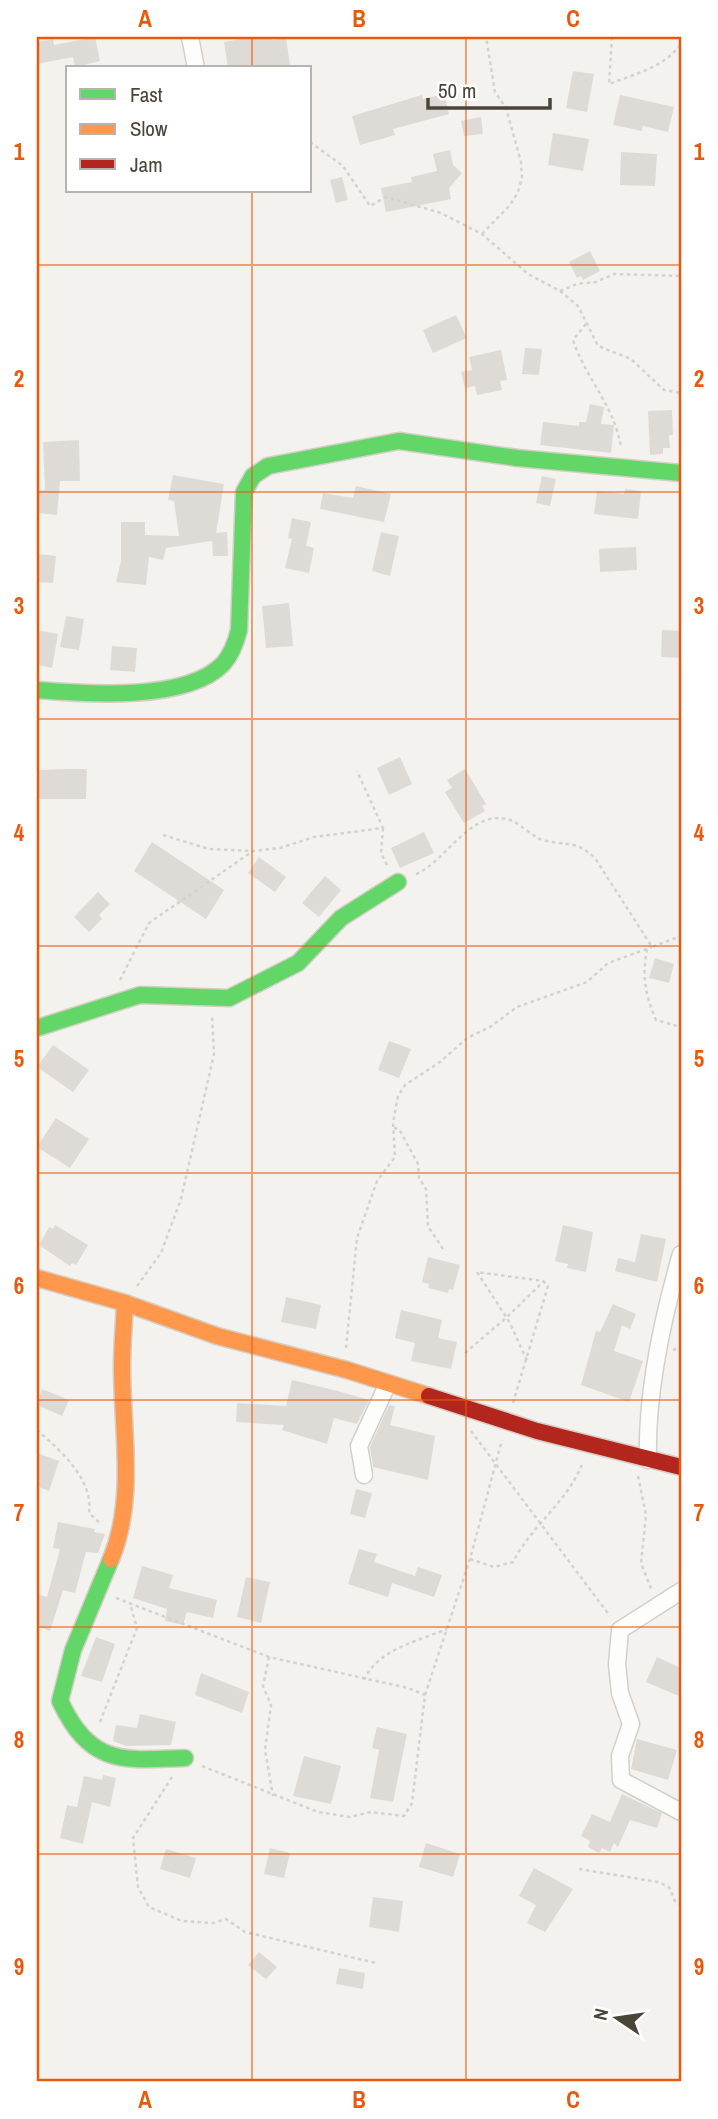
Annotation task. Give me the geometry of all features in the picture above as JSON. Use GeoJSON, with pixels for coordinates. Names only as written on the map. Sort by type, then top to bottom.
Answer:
{"type":"FeatureCollection","features":[{"type":"Feature","properties":{"kind":"street"},"geometry":{"type":"LineString","coordinates":[[190,37],[196,66]]}},
{"type":"Feature","properties":{"kind":"street"},"geometry":{"type":"LineString","coordinates":[[37,690],[116,695],[211,674],[225,663],[232,653],[238,631],[243,594],[244,492],[257,471],[268,466],[377,443],[399,441],[517,458],[681,473]]}},
{"type":"Feature","properties":{"kind":"street"},"geometry":{"type":"LineString","coordinates":[[37,1028],[111,1002],[140,995],[229,998],[298,963],[341,918],[398,882]]}},
{"type":"Feature","properties":{"kind":"street"},"geometry":{"type":"LineString","coordinates":[[644,1460],[657,1357],[681,1254]]}},
{"type":"Feature","properties":{"kind":"street"},"geometry":{"type":"LineString","coordinates":[[37,1278],[125,1303],[217,1336],[338,1368],[589,1446],[680,1467]]}},
{"type":"Feature","properties":{"kind":"street"},"geometry":{"type":"LineString","coordinates":[[125,1303],[122,1367],[127,1473],[118,1541],[73,1650],[61,1687],[60,1701],[64,1711],[93,1742],[119,1759],[185,1758]]}},
{"type":"Feature","properties":{"kind":"street"},"geometry":{"type":"LineString","coordinates":[[364,1475],[359,1446],[388,1383]]}},
{"type":"Feature","properties":{"kind":"street"},"geometry":{"type":"LineString","coordinates":[[681,1591],[620,1630],[617,1664],[620,1693],[631,1724],[620,1756],[621,1780],[681,1812]]}},
{"type":"Feature","properties":{"kind":"path"},"geometry":{"type":"LineString","coordinates":[[482,234],[510,205],[518,192],[522,177],[521,162],[506,108],[495,92],[486,37]]}},
{"type":"Feature","properties":{"kind":"path"},"geometry":{"type":"LineString","coordinates":[[612,37],[609,84],[648,68],[676,52],[681,43]]}},
{"type":"Feature","properties":{"kind":"path"},"geometry":{"type":"LineString","coordinates":[[312,144],[342,166],[370,206],[386,197],[441,213],[482,234],[528,274],[560,291],[578,306],[598,346],[631,359],[664,390],[681,393]]}},
{"type":"Feature","properties":{"kind":"path"},"geometry":{"type":"LineString","coordinates":[[560,291],[577,284],[596,282],[614,274],[681,276]]}},
{"type":"Feature","properties":{"kind":"path"},"geometry":{"type":"LineString","coordinates":[[587,322],[573,340],[583,366],[594,386],[602,392],[617,424],[625,468]]}},
{"type":"Feature","properties":{"kind":"path"},"geometry":{"type":"LineString","coordinates":[[357,771],[383,828],[381,853],[398,882],[428,869],[475,825],[493,819],[508,819],[541,839],[583,847],[595,858],[652,947]]}},
{"type":"Feature","properties":{"kind":"path"},"geometry":{"type":"LineString","coordinates":[[163,835],[209,849],[253,851],[280,848],[314,837],[383,828]]}},
{"type":"Feature","properties":{"kind":"path"},"geometry":{"type":"LineString","coordinates":[[111,1002],[123,971],[149,923],[253,851]]}},
{"type":"Feature","properties":{"kind":"path"},"geometry":{"type":"LineString","coordinates":[[338,1368],[346,1350],[357,1238],[377,1181],[395,1157],[394,1128],[398,1096],[405,1085],[440,1062],[467,1038],[491,1027],[517,1007],[587,982],[608,963],[681,936]]}},
{"type":"Feature","properties":{"kind":"path"},"geometry":{"type":"LineString","coordinates":[[647,949],[642,973],[644,991],[656,1020],[681,1027]]}},
{"type":"Feature","properties":{"kind":"path"},"geometry":{"type":"LineString","coordinates":[[125,1303],[161,1253],[181,1199],[214,1054],[209,999]]}},
{"type":"Feature","properties":{"kind":"path"},"geometry":{"type":"LineString","coordinates":[[394,1128],[399,1129],[418,1164],[419,1178],[426,1189],[428,1226],[443,1249]]}},
{"type":"Feature","properties":{"kind":"path"},"geometry":{"type":"LineString","coordinates":[[376,1963],[245,1932],[226,1919],[213,1923],[182,1921],[149,1907],[138,1886],[133,1838],[185,1758],[273,1796],[318,1812],[349,1817],[371,1812],[404,1816],[412,1803],[425,1695],[470,1559],[507,1421],[527,1361],[548,1286],[543,1281],[477,1272],[506,1318],[527,1361]]}},
{"type":"Feature","properties":{"kind":"path"},"geometry":{"type":"LineString","coordinates":[[465,1353],[543,1281]]}},
{"type":"Feature","properties":{"kind":"path"},"geometry":{"type":"LineString","coordinates":[[450,1402],[620,1630]]}},
{"type":"Feature","properties":{"kind":"path"},"geometry":{"type":"LineString","coordinates":[[37,1430],[61,1450],[86,1488],[91,1500],[89,1513],[118,1541]]}},
{"type":"Feature","properties":{"kind":"path"},"geometry":{"type":"LineString","coordinates":[[470,1559],[494,1567],[513,1562],[525,1541],[543,1524],[570,1488],[589,1446]]}},
{"type":"Feature","properties":{"kind":"path"},"geometry":{"type":"LineString","coordinates":[[644,1460],[638,1486],[646,1515],[641,1563],[657,1607]]}},
{"type":"Feature","properties":{"kind":"path"},"geometry":{"type":"LineString","coordinates":[[97,1587],[131,1606],[269,1657],[425,1695]]}},
{"type":"Feature","properties":{"kind":"path"},"geometry":{"type":"LineString","coordinates":[[93,1742],[137,1628],[131,1606]]}},
{"type":"Feature","properties":{"kind":"path"},"geometry":{"type":"LineString","coordinates":[[364,1679],[370,1665],[383,1657],[447,1629]]}},
{"type":"Feature","properties":{"kind":"path"},"geometry":{"type":"LineString","coordinates":[[269,1657],[263,1686],[271,1705],[265,1749],[273,1796]]}},
{"type":"Feature","properties":{"kind":"path"},"geometry":{"type":"LineString","coordinates":[[579,1869],[658,1882],[669,1887],[681,1905]]}},
{"type":"Feature","properties":{"kind":"building"},"geometry":{"type":"Polygon","coordinates":[[[95,37],[100,61],[75,66],[73,57],[37,64],[37,42],[53,39],[54,45],[95,37]]]}},
{"type":"Feature","properties":{"kind":"building"},"geometry":{"type":"Polygon","coordinates":[[[240,37],[271,37],[272,40],[286,38],[290,65],[228,66],[224,42],[241,39],[240,37]]]}},
{"type":"Feature","properties":{"kind":"building"},"geometry":{"type":"Polygon","coordinates":[[[573,71],[594,74],[587,112],[566,108],[573,71]]]}},
{"type":"Feature","properties":{"kind":"building"},"geometry":{"type":"Polygon","coordinates":[[[444,94],[449,114],[393,129],[395,135],[360,145],[352,116],[422,95],[423,99],[444,94]]]}},
{"type":"Feature","properties":{"kind":"building"},"geometry":{"type":"Polygon","coordinates":[[[620,95],[674,107],[668,132],[643,126],[642,131],[613,125],[620,95]]]}},
{"type":"Feature","properties":{"kind":"building"},"geometry":{"type":"Polygon","coordinates":[[[481,117],[483,134],[464,136],[461,121],[481,117]]]}},
{"type":"Feature","properties":{"kind":"building"},"geometry":{"type":"Polygon","coordinates":[[[553,133],[589,139],[583,171],[548,165],[553,133]]]}},
{"type":"Feature","properties":{"kind":"building"},"geometry":{"type":"Polygon","coordinates":[[[450,150],[453,165],[462,173],[449,188],[451,199],[386,212],[381,188],[412,182],[411,177],[437,171],[433,154],[450,150]]]}},
{"type":"Feature","properties":{"kind":"building"},"geometry":{"type":"Polygon","coordinates":[[[621,152],[657,154],[655,186],[620,185],[621,152]]]}},
{"type":"Feature","properties":{"kind":"building"},"geometry":{"type":"Polygon","coordinates":[[[342,177],[348,200],[336,203],[330,180],[342,177]]]}},
{"type":"Feature","properties":{"kind":"building"},"geometry":{"type":"Polygon","coordinates":[[[590,251],[600,271],[583,280],[581,276],[577,278],[569,262],[590,251]]]}},
{"type":"Feature","properties":{"kind":"building"},"geometry":{"type":"Polygon","coordinates":[[[456,315],[467,338],[433,353],[423,330],[456,315]]]}},
{"type":"Feature","properties":{"kind":"building"},"geometry":{"type":"Polygon","coordinates":[[[525,348],[542,349],[539,375],[522,374],[525,348]]]}},
{"type":"Feature","properties":{"kind":"building"},"geometry":{"type":"Polygon","coordinates":[[[501,350],[507,380],[500,381],[502,390],[477,395],[475,386],[465,388],[461,372],[472,370],[469,357],[501,350]]]}},
{"type":"Feature","properties":{"kind":"building"},"geometry":{"type":"Polygon","coordinates":[[[590,404],[604,407],[601,424],[614,425],[611,453],[540,445],[543,422],[579,426],[579,422],[586,422],[590,404]]]}},
{"type":"Feature","properties":{"kind":"building"},"geometry":{"type":"Polygon","coordinates":[[[672,410],[673,435],[669,435],[670,448],[663,448],[663,454],[650,455],[648,411],[672,410]]]}},
{"type":"Feature","properties":{"kind":"building"},"geometry":{"type":"Polygon","coordinates":[[[79,440],[80,481],[60,481],[57,515],[37,513],[37,490],[45,490],[43,442],[79,440]]]}},
{"type":"Feature","properties":{"kind":"building"},"geometry":{"type":"Polygon","coordinates":[[[173,475],[224,484],[216,533],[227,532],[228,556],[213,556],[212,541],[166,548],[163,560],[149,557],[146,585],[116,582],[121,561],[121,522],[145,522],[145,535],[179,536],[174,501],[168,500],[173,475]]]}},
{"type":"Feature","properties":{"kind":"building"},"geometry":{"type":"Polygon","coordinates":[[[542,476],[556,479],[550,506],[536,503],[542,476]]]}},
{"type":"Feature","properties":{"kind":"building"},"geometry":{"type":"Polygon","coordinates":[[[356,486],[391,494],[384,522],[320,509],[323,493],[353,498],[356,486]]]}},
{"type":"Feature","properties":{"kind":"building"},"geometry":{"type":"Polygon","coordinates":[[[625,489],[641,491],[638,519],[594,514],[597,491],[624,494],[625,489]]]}},
{"type":"Feature","properties":{"kind":"building"},"geometry":{"type":"Polygon","coordinates":[[[292,518],[311,522],[306,546],[314,548],[309,573],[285,568],[292,539],[288,538],[292,518]]]}},
{"type":"Feature","properties":{"kind":"building"},"geometry":{"type":"Polygon","coordinates":[[[381,532],[399,536],[390,576],[372,571],[381,532]]]}},
{"type":"Feature","properties":{"kind":"building"},"geometry":{"type":"Polygon","coordinates":[[[636,547],[637,570],[600,572],[599,549],[636,547]]]}},
{"type":"Feature","properties":{"kind":"building"},"geometry":{"type":"Polygon","coordinates":[[[38,554],[56,556],[53,583],[37,582],[38,554]]]}},
{"type":"Feature","properties":{"kind":"building"},"geometry":{"type":"Polygon","coordinates":[[[289,603],[293,646],[266,648],[262,606],[289,603]]]}},
{"type":"Feature","properties":{"kind":"building"},"geometry":{"type":"Polygon","coordinates":[[[66,616],[84,619],[79,650],[60,647],[66,616]]]}},
{"type":"Feature","properties":{"kind":"building"},"geometry":{"type":"Polygon","coordinates":[[[37,630],[58,634],[52,668],[37,665],[37,630]]]}},
{"type":"Feature","properties":{"kind":"building"},"geometry":{"type":"Polygon","coordinates":[[[662,630],[681,631],[681,658],[661,657],[662,630]]]}},
{"type":"Feature","properties":{"kind":"building"},"geometry":{"type":"Polygon","coordinates":[[[112,646],[137,648],[135,672],[110,670],[112,646]]]}},
{"type":"Feature","properties":{"kind":"building"},"geometry":{"type":"Polygon","coordinates":[[[400,757],[412,784],[389,795],[377,768],[400,757]]]}},
{"type":"Feature","properties":{"kind":"building"},"geometry":{"type":"Polygon","coordinates":[[[87,769],[86,799],[37,799],[37,770],[87,769]]]}},
{"type":"Feature","properties":{"kind":"building"},"geometry":{"type":"Polygon","coordinates":[[[465,769],[486,804],[482,806],[485,811],[464,823],[445,792],[452,788],[447,780],[465,769]]]}},
{"type":"Feature","properties":{"kind":"building"},"geometry":{"type":"Polygon","coordinates":[[[424,832],[434,853],[400,868],[391,848],[424,832]]]}},
{"type":"Feature","properties":{"kind":"building"},"geometry":{"type":"Polygon","coordinates":[[[152,842],[224,890],[206,919],[134,871],[152,842]]]}},
{"type":"Feature","properties":{"kind":"building"},"geometry":{"type":"Polygon","coordinates":[[[259,857],[286,877],[275,892],[248,873],[259,857]]]}},
{"type":"Feature","properties":{"kind":"building"},"geometry":{"type":"Polygon","coordinates":[[[325,876],[341,890],[319,917],[302,903],[325,876]]]}},
{"type":"Feature","properties":{"kind":"building"},"geometry":{"type":"Polygon","coordinates":[[[98,892],[110,904],[99,915],[102,919],[89,932],[74,917],[98,892]]]}},
{"type":"Feature","properties":{"kind":"building"},"geometry":{"type":"Polygon","coordinates":[[[655,958],[674,964],[669,983],[649,978],[655,958]]]}},
{"type":"Feature","properties":{"kind":"building"},"geometry":{"type":"Polygon","coordinates":[[[389,1041],[411,1049],[399,1078],[378,1070],[389,1041]]]}},
{"type":"Feature","properties":{"kind":"building"},"geometry":{"type":"Polygon","coordinates":[[[53,1045],[89,1070],[73,1092],[37,1067],[53,1045]]]}},
{"type":"Feature","properties":{"kind":"building"},"geometry":{"type":"Polygon","coordinates":[[[56,1118],[89,1139],[70,1168],[37,1147],[56,1118]]]}},
{"type":"Feature","properties":{"kind":"building"},"geometry":{"type":"Polygon","coordinates":[[[55,1225],[88,1245],[76,1265],[72,1263],[70,1266],[39,1245],[49,1227],[53,1229],[55,1225]]]}},
{"type":"Feature","properties":{"kind":"building"},"geometry":{"type":"Polygon","coordinates":[[[563,1225],[593,1232],[586,1272],[567,1268],[568,1264],[555,1261],[563,1225]]]}},
{"type":"Feature","properties":{"kind":"building"},"geometry":{"type":"Polygon","coordinates":[[[641,1234],[666,1239],[657,1282],[615,1271],[618,1258],[635,1262],[641,1234]]]}},
{"type":"Feature","properties":{"kind":"building"},"geometry":{"type":"Polygon","coordinates":[[[428,1257],[460,1265],[453,1290],[449,1289],[448,1293],[428,1288],[429,1284],[422,1282],[428,1257]]]}},
{"type":"Feature","properties":{"kind":"building"},"geometry":{"type":"Polygon","coordinates":[[[286,1297],[321,1305],[316,1329],[281,1322],[286,1297]]]}},
{"type":"Feature","properties":{"kind":"building"},"geometry":{"type":"Polygon","coordinates":[[[613,1304],[636,1314],[630,1329],[622,1325],[614,1351],[643,1361],[629,1402],[581,1385],[596,1331],[600,1332],[613,1304]]]}},
{"type":"Feature","properties":{"kind":"building"},"geometry":{"type":"Polygon","coordinates":[[[401,1310],[442,1320],[438,1338],[457,1342],[451,1369],[411,1361],[415,1343],[395,1338],[401,1310]]]}},
{"type":"Feature","properties":{"kind":"building"},"geometry":{"type":"Polygon","coordinates":[[[292,1380],[369,1400],[357,1424],[334,1418],[327,1444],[282,1430],[284,1425],[236,1422],[237,1403],[286,1406],[292,1380]]]}},
{"type":"Feature","properties":{"kind":"building"},"geometry":{"type":"Polygon","coordinates":[[[42,1389],[69,1400],[62,1416],[37,1405],[42,1389]]]}},
{"type":"Feature","properties":{"kind":"building"},"geometry":{"type":"Polygon","coordinates":[[[389,1405],[395,1406],[390,1425],[435,1436],[428,1480],[373,1467],[370,1447],[389,1405]]]}},
{"type":"Feature","properties":{"kind":"building"},"geometry":{"type":"Polygon","coordinates":[[[37,1453],[59,1461],[49,1491],[37,1486],[37,1453]]]}},
{"type":"Feature","properties":{"kind":"building"},"geometry":{"type":"Polygon","coordinates":[[[356,1489],[372,1493],[365,1518],[350,1514],[356,1489]]]}},
{"type":"Feature","properties":{"kind":"building"},"geometry":{"type":"Polygon","coordinates":[[[58,1522],[95,1529],[94,1532],[105,1534],[98,1553],[86,1552],[75,1593],[63,1590],[50,1631],[37,1626],[37,1594],[47,1597],[60,1549],[53,1548],[58,1522]]]}},
{"type":"Feature","properties":{"kind":"building"},"geometry":{"type":"Polygon","coordinates":[[[359,1549],[377,1554],[374,1562],[415,1576],[418,1567],[442,1575],[434,1597],[392,1583],[388,1597],[348,1584],[359,1549]]]}},
{"type":"Feature","properties":{"kind":"building"},"geometry":{"type":"Polygon","coordinates":[[[142,1566],[173,1575],[169,1588],[217,1600],[213,1618],[187,1612],[183,1625],[165,1621],[167,1609],[133,1598],[142,1566]]]}},
{"type":"Feature","properties":{"kind":"building"},"geometry":{"type":"Polygon","coordinates":[[[246,1577],[270,1582],[261,1623],[237,1617],[246,1577]]]}},
{"type":"Feature","properties":{"kind":"building"},"geometry":{"type":"Polygon","coordinates":[[[96,1637],[115,1644],[102,1682],[81,1676],[96,1637]]]}},
{"type":"Feature","properties":{"kind":"building"},"geometry":{"type":"Polygon","coordinates":[[[657,1657],[681,1668],[681,1697],[646,1682],[657,1657]]]}},
{"type":"Feature","properties":{"kind":"building"},"geometry":{"type":"Polygon","coordinates":[[[201,1673],[249,1692],[242,1713],[195,1695],[201,1673]]]}},
{"type":"Feature","properties":{"kind":"building"},"geometry":{"type":"Polygon","coordinates":[[[140,1714],[176,1722],[171,1745],[126,1746],[113,1741],[116,1725],[137,1728],[140,1714]]]}},
{"type":"Feature","properties":{"kind":"building"},"geometry":{"type":"Polygon","coordinates":[[[377,1727],[407,1734],[393,1802],[370,1798],[379,1750],[372,1748],[377,1727]]]}},
{"type":"Feature","properties":{"kind":"building"},"geometry":{"type":"Polygon","coordinates":[[[637,1739],[677,1750],[668,1780],[631,1769],[637,1739]]]}},
{"type":"Feature","properties":{"kind":"building"},"geometry":{"type":"Polygon","coordinates":[[[304,1756],[341,1766],[331,1804],[293,1796],[304,1756]]]}},
{"type":"Feature","properties":{"kind":"building"},"geometry":{"type":"Polygon","coordinates":[[[103,1775],[116,1778],[110,1807],[92,1802],[83,1844],[60,1838],[67,1805],[77,1807],[84,1776],[102,1780],[103,1775]]]}},
{"type":"Feature","properties":{"kind":"building"},"geometry":{"type":"Polygon","coordinates":[[[622,1794],[662,1813],[657,1828],[630,1820],[618,1847],[614,1843],[610,1852],[602,1848],[599,1853],[588,1847],[590,1841],[581,1836],[592,1814],[610,1822],[622,1794]]]}},
{"type":"Feature","properties":{"kind":"building"},"geometry":{"type":"Polygon","coordinates":[[[426,1843],[460,1854],[453,1877],[419,1867],[426,1843]]]}},
{"type":"Feature","properties":{"kind":"building"},"geometry":{"type":"Polygon","coordinates":[[[270,1848],[290,1853],[284,1878],[264,1874],[270,1848]]]}},
{"type":"Feature","properties":{"kind":"building"},"geometry":{"type":"Polygon","coordinates":[[[166,1849],[196,1858],[190,1878],[160,1869],[166,1849]]]}},
{"type":"Feature","properties":{"kind":"building"},"geometry":{"type":"Polygon","coordinates":[[[534,1868],[573,1889],[545,1932],[527,1923],[536,1905],[519,1896],[534,1868]]]}},
{"type":"Feature","properties":{"kind":"building"},"geometry":{"type":"Polygon","coordinates":[[[373,1897],[403,1901],[399,1932],[369,1927],[373,1897]]]}},
{"type":"Feature","properties":{"kind":"building"},"geometry":{"type":"Polygon","coordinates":[[[259,1952],[277,1967],[266,1979],[248,1965],[259,1952]]]}},
{"type":"Feature","properties":{"kind":"building"},"geometry":{"type":"Polygon","coordinates":[[[339,1968],[365,1973],[363,1989],[336,1984],[339,1968]]]}},
{"type":"Feature","properties":{"kind":"traffic: fast"},"geometry":{"type":"LineString","coordinates":[[37,690],[107,694],[161,690],[185,685],[206,676],[223,664],[233,648],[239,630],[244,492],[253,476],[268,466],[399,441],[517,458],[681,473]]}},
{"type":"Feature","properties":{"kind":"traffic: fast"},"geometry":{"type":"LineString","coordinates":[[37,1028],[140,995],[229,998],[298,963],[341,918],[398,882]]}},
{"type":"Feature","properties":{"kind":"traffic: fast"},"geometry":{"type":"LineString","coordinates":[[111,1559],[73,1650],[60,1701],[84,1738],[97,1749],[127,1758],[185,1758]]}},
{"type":"Feature","properties":{"kind":"traffic: slow"},"geometry":{"type":"LineString","coordinates":[[37,1278],[125,1303],[217,1336],[347,1370],[429,1396]]}},
{"type":"Feature","properties":{"kind":"traffic: slow"},"geometry":{"type":"LineString","coordinates":[[111,1559],[119,1536],[125,1488],[122,1367],[125,1303]]}},
{"type":"Feature","properties":{"kind":"traffic: jam"},"geometry":{"type":"LineString","coordinates":[[429,1396],[537,1431],[681,1467]]}}]}
